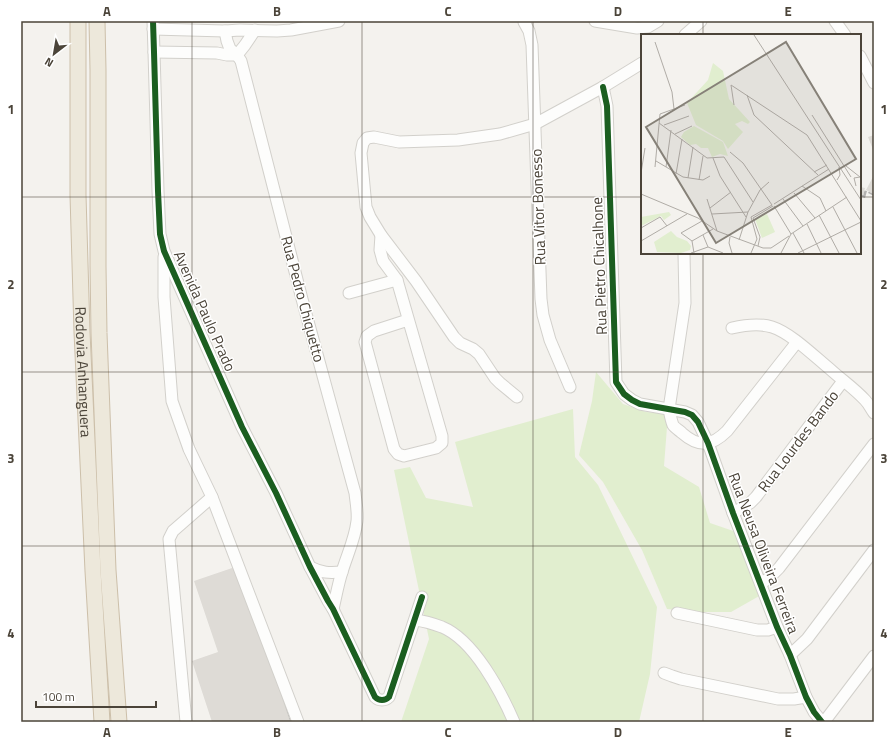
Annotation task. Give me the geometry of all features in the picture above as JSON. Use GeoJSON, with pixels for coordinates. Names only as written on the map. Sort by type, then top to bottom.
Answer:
{"type":"FeatureCollection","features":[{"type":"Feature","properties":{"kind":"highway"},"geometry":{"type":"LineString","coordinates":[[70,21],[72,48],[78,59]]}},
{"type":"Feature","properties":{"kind":"highway","name":"Rodovia Anhanguera"},"geometry":{"type":"LineString","coordinates":[[78,21],[78,195],[82,332],[93,571],[102,722]]}},
{"type":"Feature","properties":{"kind":"highway","name":"Rodovia Anhanguera"},"geometry":{"type":"LineString","coordinates":[[97,21],[99,333],[109,578],[119,722]]}},
{"type":"Feature","properties":{"kind":"highway"},"geometry":{"type":"LineString","coordinates":[[98,70],[104,62],[104,21]]}},
{"type":"Feature","properties":{"kind":"street"},"geometry":{"type":"LineString","coordinates":[[153,25],[225,30],[277,31],[291,30],[334,21]]}},
{"type":"Feature","properties":{"kind":"street"},"geometry":{"type":"LineString","coordinates":[[595,21],[637,28],[648,27],[658,21]]}},
{"type":"Feature","properties":{"kind":"street"},"geometry":{"type":"LineString","coordinates":[[686,34],[701,21]]}},
{"type":"Feature","properties":{"kind":"street"},"geometry":{"type":"LineString","coordinates":[[835,21],[844,34]]}},
{"type":"Feature","properties":{"kind":"street","name":"Rua Vitor Bonesso"},"geometry":{"type":"LineString","coordinates":[[523,22],[531,38],[532,45],[542,299],[544,315],[550,340],[570,387]]}},
{"type":"Feature","properties":{"kind":"street","name":"Avenida Paulo Prado"},"geometry":{"type":"LineString","coordinates":[[153,25],[158,198],[160,234],[164,251],[242,427],[276,493],[310,567],[333,609],[375,697],[381,700],[389,697],[415,620]]}},
{"type":"Feature","properties":{"kind":"street","name":"Rua Pedro Chiquetto"},"geometry":{"type":"LineString","coordinates":[[225,30],[230,49],[237,54],[241,61],[304,307],[355,493],[357,520],[333,609]]}},
{"type":"Feature","properties":{"kind":"street"},"geometry":{"type":"LineString","coordinates":[[154,52],[237,54],[246,45],[256,30]]}},
{"type":"Feature","properties":{"kind":"street"},"geometry":{"type":"LineString","coordinates":[[861,57],[871,71],[874,83]]}},
{"type":"Feature","properties":{"kind":"street"},"geometry":{"type":"LineString","coordinates":[[517,397],[495,378],[479,354],[473,349],[460,343],[454,337],[416,281],[370,218],[366,206],[360,153],[363,144],[367,138],[374,136],[399,142],[458,140],[500,134],[535,124],[603,87],[641,64]]}},
{"type":"Feature","properties":{"kind":"street","name":"Rua Pietro Chicalhone"},"geometry":{"type":"LineString","coordinates":[[603,87],[606,106],[616,382],[624,394],[636,402],[669,409]]}},
{"type":"Feature","properties":{"kind":"street"},"geometry":{"type":"LineString","coordinates":[[381,235],[380,250],[383,261],[397,280],[442,436],[442,443],[436,448],[404,456],[398,454],[394,449],[365,342],[367,336],[374,331],[408,320]]}},
{"type":"Feature","properties":{"kind":"street"},"geometry":{"type":"LineString","coordinates":[[164,251],[164,297],[172,402],[189,449],[212,497],[298,722]]}},
{"type":"Feature","properties":{"kind":"street"},"geometry":{"type":"LineString","coordinates":[[684,254],[685,303],[669,409],[674,425],[685,436],[697,443],[708,443],[720,438],[797,342]]}},
{"type":"Feature","properties":{"kind":"street"},"geometry":{"type":"LineString","coordinates":[[164,297],[169,282],[174,274]]}},
{"type":"Feature","properties":{"kind":"street"},"geometry":{"type":"LineString","coordinates":[[349,293],[397,280]]}},
{"type":"Feature","properties":{"kind":"street"},"geometry":{"type":"LineString","coordinates":[[732,328],[750,325],[766,326],[780,331],[797,342],[865,400],[874,413]]}},
{"type":"Feature","properties":{"kind":"street","name":"Rua Lourdes Bando"},"geometry":{"type":"LineString","coordinates":[[733,513],[750,503],[756,497],[843,381]]}},
{"type":"Feature","properties":{"kind":"street","name":"Rua Neusa Oliveira Ferreira"},"geometry":{"type":"LineString","coordinates":[[669,409],[692,415],[698,422],[708,443],[733,513],[806,697],[814,712],[823,722]]}},
{"type":"Feature","properties":{"kind":"street"},"geometry":{"type":"LineString","coordinates":[[761,584],[779,568],[874,444]]}},
{"type":"Feature","properties":{"kind":"street"},"geometry":{"type":"LineString","coordinates":[[186,722],[169,539],[173,532],[212,497]]}},
{"type":"Feature","properties":{"kind":"street"},"geometry":{"type":"LineString","coordinates":[[790,655],[807,638],[874,550]]}},
{"type":"Feature","properties":{"kind":"street"},"geometry":{"type":"LineString","coordinates":[[310,567],[327,573],[342,572]]}},
{"type":"Feature","properties":{"kind":"street"},"geometry":{"type":"LineString","coordinates":[[322,590],[328,594],[337,592]]}},
{"type":"Feature","properties":{"kind":"street"},"geometry":{"type":"LineString","coordinates":[[422,597],[415,620],[443,627],[458,637],[475,654],[500,692],[514,722]]}},
{"type":"Feature","properties":{"kind":"street"},"geometry":{"type":"LineString","coordinates":[[677,612],[757,630],[768,630],[778,627]]}},
{"type":"Feature","properties":{"kind":"street"},"geometry":{"type":"LineString","coordinates":[[823,722],[874,656]]}},
{"type":"Feature","properties":{"kind":"street"},"geometry":{"type":"LineString","coordinates":[[664,673],[681,679],[778,698],[794,699],[806,697]]}},
{"type":"Feature","properties":{"kind":"green space"},"geometry":{"type":"Polygon","coordinates":[[[596,372],[623,404],[646,412],[668,414],[664,466],[699,487],[710,523],[742,534],[761,595],[731,612],[700,612],[667,609],[642,550],[603,482],[579,455],[592,401],[596,372]]]}},
{"type":"Feature","properties":{"kind":"green space"},"geometry":{"type":"Polygon","coordinates":[[[573,409],[575,457],[598,485],[657,607],[650,674],[639,722],[401,722],[429,639],[394,470],[410,467],[426,498],[473,507],[455,442],[573,409]]]}},
{"type":"Feature","properties":{"kind":"building"},"geometry":{"type":"Polygon","coordinates":[[[874,135],[874,152],[868,137],[874,135]]]}},
{"type":"Feature","properties":{"kind":"building"},"geometry":{"type":"Polygon","coordinates":[[[874,175],[874,194],[866,190],[874,175]]]}},
{"type":"Feature","properties":{"kind":"building"},"geometry":{"type":"Polygon","coordinates":[[[861,187],[865,188],[863,195],[861,194],[861,187]]]}},
{"type":"Feature","properties":{"kind":"building"},"geometry":{"type":"Polygon","coordinates":[[[238,566],[290,722],[212,722],[192,661],[218,652],[194,581],[238,566]]]}},
{"type":"Feature","properties":{"kind":"cycle path"},"geometry":{"type":"LineString","coordinates":[[153,21],[160,234],[164,251],[242,427],[276,493],[310,567],[333,609],[375,697],[380,700],[384,700],[389,697],[422,597]]}},
{"type":"Feature","properties":{"kind":"cycle path"},"geometry":{"type":"LineString","coordinates":[[603,87],[607,106],[616,382],[624,394],[640,404],[685,412],[692,415],[698,422],[708,443],[777,627],[790,655],[806,697],[814,712],[822,722]]}}]}
